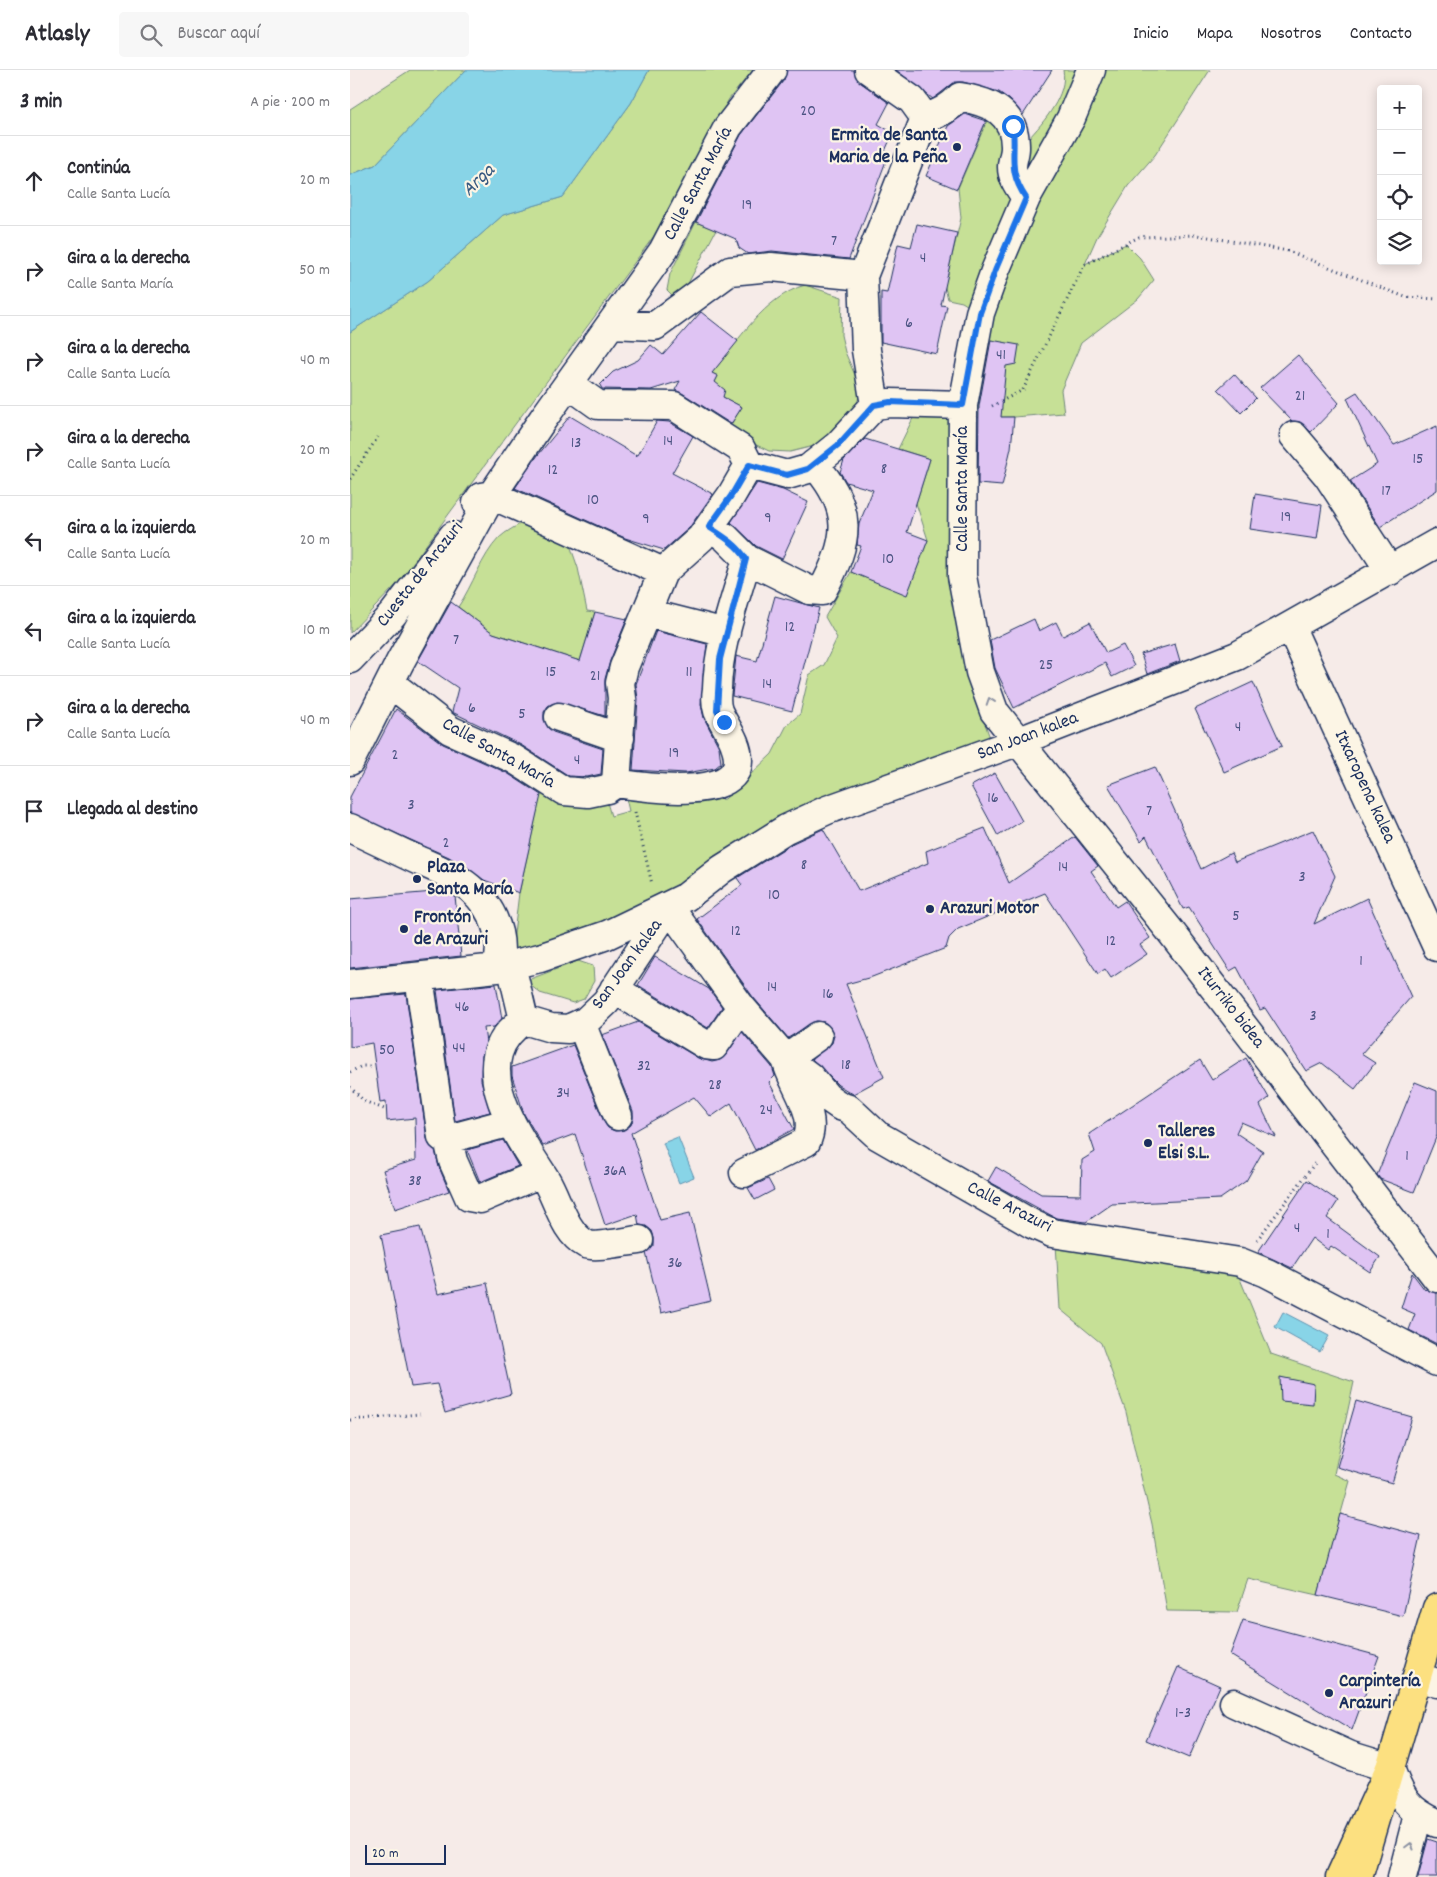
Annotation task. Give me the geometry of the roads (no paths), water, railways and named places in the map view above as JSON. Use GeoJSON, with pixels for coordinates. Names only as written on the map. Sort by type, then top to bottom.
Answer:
{"type":"FeatureCollection","features":[{"type":"Feature","properties":{"kind":"main road"},"geometry":{"type":"LineString","coordinates":[[1340,1877],[1390,1768],[1427,1680],[1437,1608]]}},
{"type":"Feature","properties":{"kind":"main road"},"geometry":{"type":"LineString","coordinates":[[1358,1877],[1390,1768]]}},
{"type":"Feature","properties":{"kind":"street","name":"Calle Santa María"},"geometry":{"type":"LineString","coordinates":[[350,761],[492,495],[543,419],[570,385],[663,251],[728,127],[772,70]]}},
{"type":"Feature","properties":{"kind":"street"},"geometry":{"type":"LineString","coordinates":[[869,70],[912,100],[925,118]]}},
{"type":"Feature","properties":{"kind":"street","name":"Calle Santa María"},"geometry":{"type":"LineString","coordinates":[[1017,742],[994,711],[980,672],[962,576],[963,405],[980,313],[995,271],[1026,198],[1071,118],[1091,70]]}},
{"type":"Feature","properties":{"kind":"street"},"geometry":{"type":"LineString","coordinates":[[874,405],[866,350],[863,276],[925,118],[946,109],[960,97],[972,99],[1002,111],[1013,126],[1016,148],[1012,168],[1016,183],[1026,198]]}},
{"type":"Feature","properties":{"kind":"street"},"geometry":{"type":"LineString","coordinates":[[611,324],[656,326],[730,271],[771,267],[863,276]]}},
{"type":"Feature","properties":{"kind":"street"},"geometry":{"type":"LineString","coordinates":[[570,385],[598,405],[674,406],[741,448],[749,465]]}},
{"type":"Feature","properties":{"kind":"street"},"geometry":{"type":"LineString","coordinates":[[749,465],[787,475],[808,469],[838,445],[874,405],[890,402],[963,405]]}},
{"type":"Feature","properties":{"kind":"street"},"geometry":{"type":"LineString","coordinates":[[1294,436],[1328,476],[1390,570]]}},
{"type":"Feature","properties":{"kind":"street"},"geometry":{"type":"LineString","coordinates":[[709,527],[742,552],[746,559],[809,590],[822,591],[831,574],[845,527],[844,511],[829,481],[814,464]]}},
{"type":"Feature","properties":{"kind":"street"},"geometry":{"type":"LineString","coordinates":[[746,559],[720,659],[717,710],[732,739],[738,761],[732,777],[720,786],[657,788],[622,784],[620,738],[622,698],[620,683],[624,667],[664,572],[701,538],[731,496],[749,465]]}},
{"type":"Feature","properties":{"kind":"street"},"geometry":{"type":"LineString","coordinates":[[492,495],[664,572]]}},
{"type":"Feature","properties":{"kind":"street","name":"Cuesta de Arazuri"},"geometry":{"type":"LineString","coordinates":[[350,659],[393,614],[481,497],[492,495]]}},
{"type":"Feature","properties":{"kind":"street","name":"San Joan kalea"},"geometry":{"type":"LineString","coordinates":[[350,984],[504,966],[607,935],[669,907],[686,897],[722,869],[786,829],[828,810],[1017,742],[1237,656],[1437,544]]}},
{"type":"Feature","properties":{"kind":"street"},"geometry":{"type":"LineString","coordinates":[[647,613],[726,633]]}},
{"type":"Feature","properties":{"kind":"street","name":"Itxaropena kalea"},"geometry":{"type":"LineString","coordinates":[[1290,628],[1437,947]]}},
{"type":"Feature","properties":{"kind":"street","name":"Calle Santa María"},"geometry":{"type":"LineString","coordinates":[[390,683],[450,730],[514,760],[564,791],[588,793],[622,784]]}},
{"type":"Feature","properties":{"kind":"street"},"geometry":{"type":"LineString","coordinates":[[559,717],[620,738]]}},
{"type":"Feature","properties":{"kind":"street","name":"Iturriko bidea"},"geometry":{"type":"LineString","coordinates":[[1017,742],[1171,932],[1437,1278]]}},
{"type":"Feature","properties":{"kind":"street"},"geometry":{"type":"LineString","coordinates":[[350,828],[459,880],[478,895],[492,914],[500,936],[504,966],[524,1020],[513,1027],[498,1052],[494,1065],[495,1077],[520,1142],[577,1238],[589,1245],[639,1240]]}},
{"type":"Feature","properties":{"kind":"street","name":"San Joan kalea"},"geometry":{"type":"LineString","coordinates":[[524,1020],[551,1028],[568,1029],[581,1023],[606,1002],[669,907]]}},
{"type":"Feature","properties":{"kind":"street","name":"San Joan kalea"},"geometry":{"type":"LineString","coordinates":[[669,907],[741,1007],[786,1059]]}},
{"type":"Feature","properties":{"kind":"street"},"geometry":{"type":"LineString","coordinates":[[419,977],[438,1101],[440,1133],[448,1139],[453,1160],[469,1196],[480,1199],[540,1173]]}},
{"type":"Feature","properties":{"kind":"street"},"geometry":{"type":"LineString","coordinates":[[614,989],[706,1045],[714,1046],[741,1007]]}},
{"type":"Feature","properties":{"kind":"street"},"geometry":{"type":"LineString","coordinates":[[581,1023],[618,1116]]}},
{"type":"Feature","properties":{"kind":"street"},"geometry":{"type":"LineString","coordinates":[[744,1173],[806,1142],[811,1132],[810,1120],[790,1074],[786,1059],[818,1036]]}},
{"type":"Feature","properties":{"kind":"street","name":"Calle Arazuri"},"geometry":{"type":"LineString","coordinates":[[786,1059],[810,1077],[827,1097],[840,1106],[849,1109],[877,1135],[1032,1224],[1052,1233],[1240,1262],[1267,1273],[1437,1362]]}},
{"type":"Feature","properties":{"kind":"street"},"geometry":{"type":"LineString","coordinates":[[448,1139],[511,1122]]}},
{"type":"Feature","properties":{"kind":"street"},"geometry":{"type":"LineString","coordinates":[[1234,1703],[1351,1756],[1390,1768],[1407,1804],[1428,1819],[1402,1877]]}},
{"type":"Feature","properties":{"kind":"water","name":"Arga"},"geometry":{"type":"Polygon","coordinates":[[[466,70],[649,70],[631,103],[563,197],[503,215],[428,281],[350,332],[350,175],[375,165],[466,70]]]}},
{"type":"Feature","properties":{"kind":"water"},"geometry":{"type":"Polygon","coordinates":[[[678,1137],[694,1177],[679,1183],[663,1143],[678,1137]]]}},
{"type":"Feature","properties":{"kind":"water"},"geometry":{"type":"Polygon","coordinates":[[[1283,1312],[1329,1336],[1320,1352],[1275,1327],[1283,1312]]]}},
{"type":"Feature","properties":{"kind":"place","name":"Ermita de Santa Maria de la Peña"},"geometry":{"type":"Point","coordinates":[957,147]}},
{"type":"Feature","properties":{"kind":"place","name":"Plaza Santa María"},"geometry":{"type":"Point","coordinates":[417,879]}},
{"type":"Feature","properties":{"kind":"place","name":"Arazuri Motor"},"geometry":{"type":"Point","coordinates":[930,909]}},
{"type":"Feature","properties":{"kind":"place","name":"Frontón de Arazuri"},"geometry":{"type":"Point","coordinates":[404,929]}},
{"type":"Feature","properties":{"kind":"place","name":"Talleres Elsi S.L."},"geometry":{"type":"Point","coordinates":[1148,1143]}},
{"type":"Feature","properties":{"kind":"place","name":"Carpintería Arazuri"},"geometry":{"type":"Point","coordinates":[1329,1693]}}]}
